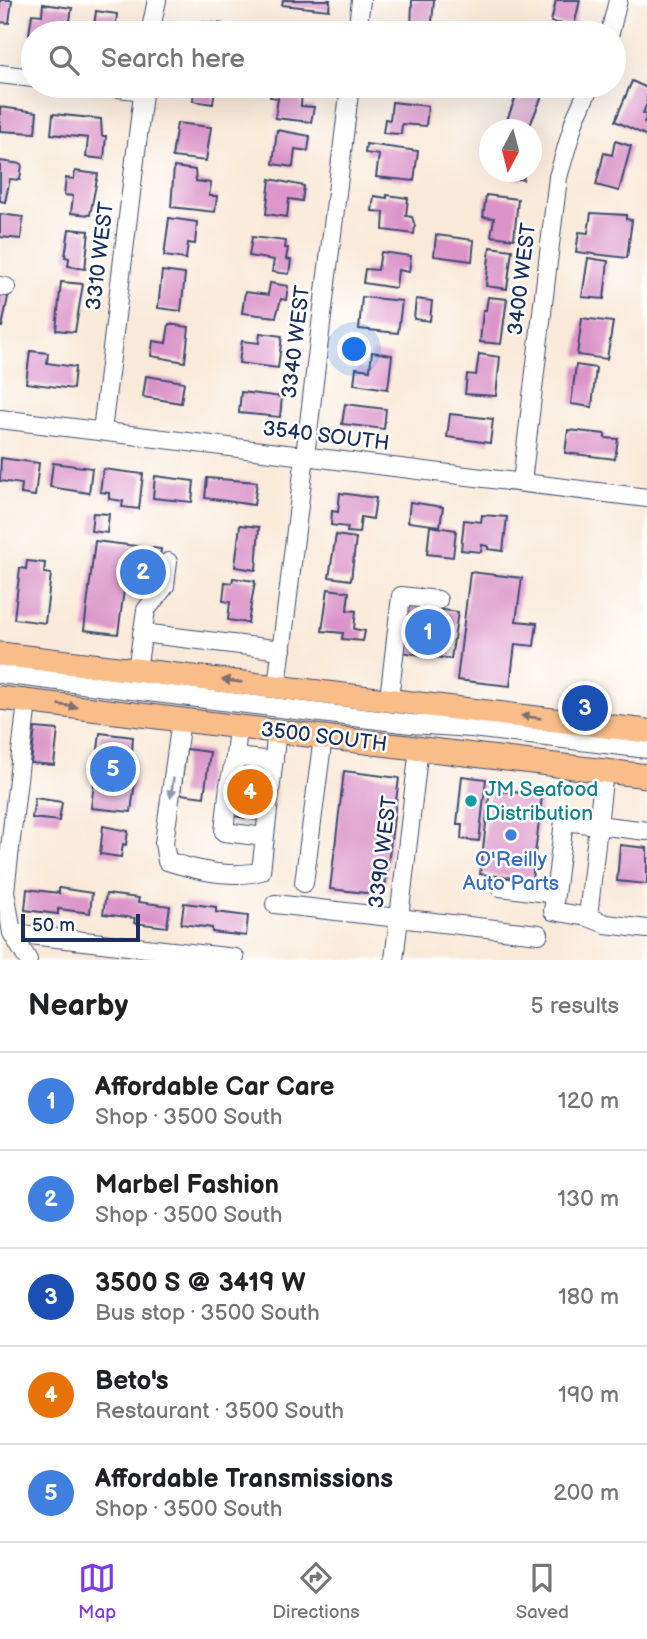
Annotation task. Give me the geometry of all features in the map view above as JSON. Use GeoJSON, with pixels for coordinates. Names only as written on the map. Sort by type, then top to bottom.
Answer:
{"type":"FeatureCollection","features":[{"type":"Feature","properties":{"kind":"main road"},"geometry":{"type":"LineString","coordinates":[[0,654],[647,731]]}},
{"type":"Feature","properties":{"kind":"main road","name":"3500 SOUTH"},"geometry":{"type":"LineString","coordinates":[[0,698],[647,776]]}},
{"type":"Feature","properties":{"kind":"street"},"geometry":{"type":"LineString","coordinates":[[153,21],[157,0]]}},
{"type":"Feature","properties":{"kind":"street"},"geometry":{"type":"LineString","coordinates":[[358,21],[361,0]]}},
{"type":"Feature","properties":{"kind":"street"},"geometry":{"type":"LineString","coordinates":[[613,21],[618,0]]}},
{"type":"Feature","properties":{"kind":"street"},"geometry":{"type":"LineString","coordinates":[[0,74],[21,77]]}},
{"type":"Feature","properties":{"kind":"street","name":"3310 WEST"},"geometry":{"type":"LineString","coordinates":[[102,431],[143,98]]}},
{"type":"Feature","properties":{"kind":"street","name":"3340 WEST"},"geometry":{"type":"LineString","coordinates":[[277,686],[349,98]]}},
{"type":"Feature","properties":{"kind":"street","name":"3400 WEST"},"geometry":{"type":"LineString","coordinates":[[522,482],[558,177],[571,129],[585,98]]}},
{"type":"Feature","properties":{"kind":"street","name":"3540 SOUTH"},"geometry":{"type":"LineString","coordinates":[[0,419],[647,498]]}},
{"type":"Feature","properties":{"kind":"street"},"geometry":{"type":"LineString","coordinates":[[137,670],[146,610],[165,586],[168,562]]}},
{"type":"Feature","properties":{"kind":"street"},"geometry":{"type":"LineString","coordinates":[[389,699],[401,596],[438,600]]}},
{"type":"Feature","properties":{"kind":"street"},"geometry":{"type":"LineString","coordinates":[[142,633],[282,650]]}},
{"type":"Feature","properties":{"kind":"street"},"geometry":{"type":"LineString","coordinates":[[0,674],[411,724],[472,728],[647,749]]}},
{"type":"Feature","properties":{"kind":"street"},"geometry":{"type":"LineString","coordinates":[[27,702],[5,891],[12,933],[28,960]]}},
{"type":"Feature","properties":{"kind":"street"},"geometry":{"type":"LineString","coordinates":[[181,720],[164,843],[167,861],[245,876],[261,872],[277,731]]}},
{"type":"Feature","properties":{"kind":"street"},"geometry":{"type":"LineString","coordinates":[[238,727],[224,832],[265,837]]}},
{"type":"Feature","properties":{"kind":"street"},"geometry":{"type":"LineString","coordinates":[[304,883],[323,737]]}},
{"type":"Feature","properties":{"kind":"street","name":"3390 WEST"},"geometry":{"type":"LineString","coordinates":[[394,960],[419,748]]}},
{"type":"Feature","properties":{"kind":"street"},"geometry":{"type":"LineString","coordinates":[[235,757],[274,761]]}},
{"type":"Feature","properties":{"kind":"street"},"geometry":{"type":"LineString","coordinates":[[588,917],[604,771]]}},
{"type":"Feature","properties":{"kind":"street"},"geometry":{"type":"LineString","coordinates":[[647,831],[564,821],[553,912],[588,917],[606,924],[647,929]]}},
{"type":"Feature","properties":{"kind":"street"},"geometry":{"type":"LineString","coordinates":[[500,887],[555,894]]}},
{"type":"Feature","properties":{"kind":"street"},"geometry":{"type":"LineString","coordinates":[[275,904],[539,934]]}},
{"type":"Feature","properties":{"kind":"street"},"geometry":{"type":"LineString","coordinates":[[12,933],[166,956],[235,958]]}},
{"type":"Feature","properties":{"kind":"building"},"geometry":{"type":"Polygon","coordinates":[[[0,0],[12,0],[9,23],[0,22],[0,0]]]}},
{"type":"Feature","properties":{"kind":"building"},"geometry":{"type":"Polygon","coordinates":[[[283,0],[330,0],[329,10],[282,5],[283,0]]]}},
{"type":"Feature","properties":{"kind":"building"},"geometry":{"type":"Polygon","coordinates":[[[412,0],[434,0],[432,21],[411,21],[412,0]]]}},
{"type":"Feature","properties":{"kind":"building"},"geometry":{"type":"Polygon","coordinates":[[[556,0],[580,0],[575,21],[551,21],[556,0]]]}},
{"type":"Feature","properties":{"kind":"building"},"geometry":{"type":"Polygon","coordinates":[[[43,4],[72,8],[70,21],[31,21],[32,14],[42,15],[43,4]]]}},
{"type":"Feature","properties":{"kind":"building"},"geometry":{"type":"Polygon","coordinates":[[[96,11],[117,14],[116,21],[95,21],[96,11]]]}},
{"type":"Feature","properties":{"kind":"building"},"geometry":{"type":"Polygon","coordinates":[[[632,81],[647,88],[647,104],[643,113],[647,115],[644,123],[647,124],[647,136],[615,121],[632,81]]]}},
{"type":"Feature","properties":{"kind":"building"},"geometry":{"type":"Polygon","coordinates":[[[193,98],[214,98],[213,104],[193,101],[193,98]]]}},
{"type":"Feature","properties":{"kind":"building"},"geometry":{"type":"Polygon","coordinates":[[[278,98],[301,98],[301,106],[314,107],[311,122],[275,118],[278,98]]]}},
{"type":"Feature","properties":{"kind":"building"},"geometry":{"type":"Polygon","coordinates":[[[515,98],[541,98],[533,119],[507,119],[515,98]]]}},
{"type":"Feature","properties":{"kind":"building"},"geometry":{"type":"Polygon","coordinates":[[[392,102],[428,106],[426,126],[402,124],[401,134],[383,133],[385,119],[390,120],[392,102]]]}},
{"type":"Feature","properties":{"kind":"building"},"geometry":{"type":"Polygon","coordinates":[[[0,107],[37,112],[35,133],[0,131],[0,107]]]}},
{"type":"Feature","properties":{"kind":"building"},"geometry":{"type":"Polygon","coordinates":[[[53,114],[101,119],[102,136],[106,136],[104,159],[86,157],[88,138],[51,134],[53,114]]]}},
{"type":"Feature","properties":{"kind":"building"},"geometry":{"type":"Polygon","coordinates":[[[177,123],[211,127],[206,161],[172,157],[177,123]]]}},
{"type":"Feature","properties":{"kind":"building"},"geometry":{"type":"Polygon","coordinates":[[[277,130],[310,136],[308,151],[295,149],[293,167],[273,164],[277,130]]]}},
{"type":"Feature","properties":{"kind":"building"},"geometry":{"type":"Polygon","coordinates":[[[615,141],[631,146],[619,191],[596,185],[604,153],[612,155],[615,141]]]}},
{"type":"Feature","properties":{"kind":"building"},"geometry":{"type":"Polygon","coordinates":[[[366,144],[418,151],[414,181],[376,177],[379,155],[365,153],[366,144]]]}},
{"type":"Feature","properties":{"kind":"building"},"geometry":{"type":"Polygon","coordinates":[[[0,161],[22,164],[20,180],[10,179],[5,202],[0,201],[0,161]]]}},
{"type":"Feature","properties":{"kind":"building"},"geometry":{"type":"Polygon","coordinates":[[[174,167],[195,170],[196,181],[211,183],[209,196],[217,196],[215,212],[171,207],[174,167]]]}},
{"type":"Feature","properties":{"kind":"building"},"geometry":{"type":"Polygon","coordinates":[[[75,171],[98,174],[90,215],[71,213],[73,196],[64,195],[66,178],[74,179],[75,171]]]}},
{"type":"Feature","properties":{"kind":"building"},"geometry":{"type":"Polygon","coordinates":[[[270,179],[304,186],[302,201],[289,199],[287,217],[266,214],[270,179]]]}},
{"type":"Feature","properties":{"kind":"building"},"geometry":{"type":"Polygon","coordinates":[[[387,195],[408,198],[406,216],[412,217],[414,234],[383,230],[384,212],[372,211],[374,196],[387,198],[387,195]]]}},
{"type":"Feature","properties":{"kind":"building"},"geometry":{"type":"Polygon","coordinates":[[[486,195],[518,199],[514,239],[491,236],[494,218],[483,217],[486,195]]]}},
{"type":"Feature","properties":{"kind":"building"},"geometry":{"type":"Polygon","coordinates":[[[591,213],[626,215],[626,219],[632,220],[627,258],[576,252],[579,232],[588,233],[591,213]]]}},
{"type":"Feature","properties":{"kind":"building"},"geometry":{"type":"Polygon","coordinates":[[[0,214],[23,217],[21,239],[0,237],[0,214]]]}},
{"type":"Feature","properties":{"kind":"building"},"geometry":{"type":"Polygon","coordinates":[[[169,218],[197,222],[195,244],[188,243],[186,259],[164,256],[169,218]]]}},
{"type":"Feature","properties":{"kind":"building"},"geometry":{"type":"Polygon","coordinates":[[[69,229],[89,231],[85,269],[68,266],[69,258],[65,257],[69,229]]]}},
{"type":"Feature","properties":{"kind":"building"},"geometry":{"type":"Polygon","coordinates":[[[436,235],[474,240],[472,261],[434,256],[436,235]]]}},
{"type":"Feature","properties":{"kind":"building"},"geometry":{"type":"Polygon","coordinates":[[[252,237],[286,241],[286,259],[291,260],[289,274],[272,272],[274,260],[249,256],[252,237]]]}},
{"type":"Feature","properties":{"kind":"building"},"geometry":{"type":"Polygon","coordinates":[[[490,247],[512,250],[507,289],[486,286],[490,247]]]}},
{"type":"Feature","properties":{"kind":"building"},"geometry":{"type":"Polygon","coordinates":[[[381,252],[411,256],[409,272],[398,270],[396,288],[363,283],[365,269],[378,270],[381,252]]]}},
{"type":"Feature","properties":{"kind":"building"},"geometry":{"type":"Polygon","coordinates":[[[588,258],[608,261],[604,299],[582,297],[588,258]]]}},
{"type":"Feature","properties":{"kind":"building"},"geometry":{"type":"Polygon","coordinates":[[[162,271],[185,274],[181,311],[158,308],[162,271]]]}},
{"type":"Feature","properties":{"kind":"building"},"geometry":{"type":"Polygon","coordinates":[[[61,282],[83,284],[75,332],[56,330],[61,282]]]}},
{"type":"Feature","properties":{"kind":"building"},"geometry":{"type":"Polygon","coordinates":[[[270,283],[288,286],[286,300],[281,299],[276,317],[242,313],[245,292],[268,295],[270,283]]]}},
{"type":"Feature","properties":{"kind":"building"},"geometry":{"type":"Polygon","coordinates":[[[0,291],[9,292],[2,327],[0,327],[0,291]]]}},
{"type":"Feature","properties":{"kind":"building"},"geometry":{"type":"Polygon","coordinates":[[[362,297],[402,301],[398,333],[359,329],[362,297]]]}},
{"type":"Feature","properties":{"kind":"building"},"geometry":{"type":"Polygon","coordinates":[[[488,297],[507,299],[501,344],[480,342],[483,310],[486,310],[488,297]]]}},
{"type":"Feature","properties":{"kind":"building"},"geometry":{"type":"Polygon","coordinates":[[[416,299],[432,301],[430,321],[414,319],[416,299]]]}},
{"type":"Feature","properties":{"kind":"building"},"geometry":{"type":"Polygon","coordinates":[[[582,318],[613,322],[607,359],[577,355],[582,318]]]}},
{"type":"Feature","properties":{"kind":"building"},"geometry":{"type":"Polygon","coordinates":[[[169,324],[189,327],[185,362],[151,356],[153,341],[166,343],[169,324]]]}},
{"type":"Feature","properties":{"kind":"building"},"geometry":{"type":"Polygon","coordinates":[[[260,333],[282,336],[278,368],[239,363],[242,341],[259,343],[260,333]]]}},
{"type":"Feature","properties":{"kind":"building"},"geometry":{"type":"Polygon","coordinates":[[[30,351],[48,353],[47,363],[75,367],[73,389],[26,383],[30,351]]]}},
{"type":"Feature","properties":{"kind":"building"},"geometry":{"type":"Polygon","coordinates":[[[372,352],[392,355],[388,389],[354,384],[356,368],[370,370],[372,352]]]}},
{"type":"Feature","properties":{"kind":"building"},"geometry":{"type":"Polygon","coordinates":[[[479,354],[500,357],[496,396],[465,394],[467,374],[476,375],[479,354]]]}},
{"type":"Feature","properties":{"kind":"building"},"geometry":{"type":"Polygon","coordinates":[[[576,365],[596,368],[592,407],[571,404],[576,365]]]}},
{"type":"Feature","properties":{"kind":"building"},"geometry":{"type":"Polygon","coordinates":[[[146,376],[184,382],[181,403],[143,397],[146,376]]]}},
{"type":"Feature","properties":{"kind":"building"},"geometry":{"type":"Polygon","coordinates":[[[241,392],[282,397],[280,417],[239,413],[241,392]]]}},
{"type":"Feature","properties":{"kind":"building"},"geometry":{"type":"Polygon","coordinates":[[[345,404],[386,409],[384,429],[342,424],[345,404]]]}},
{"type":"Feature","properties":{"kind":"building"},"geometry":{"type":"Polygon","coordinates":[[[450,414],[493,419],[490,443],[447,437],[450,414]]]}},
{"type":"Feature","properties":{"kind":"building"},"geometry":{"type":"Polygon","coordinates":[[[568,430],[605,434],[605,438],[618,439],[615,459],[565,453],[568,430]]]}},
{"type":"Feature","properties":{"kind":"building"},"geometry":{"type":"Polygon","coordinates":[[[1,458],[39,463],[35,496],[21,494],[22,484],[0,481],[1,458]]]}},
{"type":"Feature","properties":{"kind":"building"},"geometry":{"type":"Polygon","coordinates":[[[53,463],[92,468],[89,493],[50,487],[53,463]]]}},
{"type":"Feature","properties":{"kind":"building"},"geometry":{"type":"Polygon","coordinates":[[[103,469],[143,474],[139,509],[122,507],[123,501],[109,499],[109,493],[100,492],[103,469]]]}},
{"type":"Feature","properties":{"kind":"building"},"geometry":{"type":"Polygon","coordinates":[[[155,476],[194,481],[192,502],[153,498],[155,476]]]}},
{"type":"Feature","properties":{"kind":"building"},"geometry":{"type":"Polygon","coordinates":[[[207,478],[257,482],[254,505],[205,498],[207,478]]]}},
{"type":"Feature","properties":{"kind":"building"},"geometry":{"type":"Polygon","coordinates":[[[340,493],[376,498],[373,519],[361,517],[359,533],[347,532],[348,527],[331,525],[332,511],[338,512],[340,493]]]}},
{"type":"Feature","properties":{"kind":"building"},"geometry":{"type":"Polygon","coordinates":[[[410,502],[443,507],[440,526],[408,522],[410,502]]]}},
{"type":"Feature","properties":{"kind":"building"},"geometry":{"type":"Polygon","coordinates":[[[93,513],[109,514],[107,533],[91,531],[93,513]]]}},
{"type":"Feature","properties":{"kind":"building"},"geometry":{"type":"Polygon","coordinates":[[[482,515],[507,517],[503,551],[488,549],[488,546],[482,545],[481,552],[461,550],[464,520],[481,522],[482,515]]]}},
{"type":"Feature","properties":{"kind":"building"},"geometry":{"type":"Polygon","coordinates":[[[240,525],[259,527],[256,570],[235,567],[240,525]]]}},
{"type":"Feature","properties":{"kind":"building"},"geometry":{"type":"Polygon","coordinates":[[[430,526],[456,530],[453,557],[427,554],[430,526]]]}},
{"type":"Feature","properties":{"kind":"building"},"geometry":{"type":"Polygon","coordinates":[[[336,535],[356,538],[351,580],[329,577],[336,535]]]}},
{"type":"Feature","properties":{"kind":"building"},"geometry":{"type":"Polygon","coordinates":[[[95,541],[161,549],[157,579],[126,575],[118,634],[84,630],[95,541]]]}},
{"type":"Feature","properties":{"kind":"building"},"geometry":{"type":"Polygon","coordinates":[[[27,561],[45,563],[44,573],[51,574],[45,623],[14,619],[20,568],[26,569],[27,561]]]}},
{"type":"Feature","properties":{"kind":"building"},"geometry":{"type":"Polygon","coordinates":[[[470,572],[522,578],[516,621],[537,623],[534,646],[515,644],[510,686],[457,680],[470,572]]]}},
{"type":"Feature","properties":{"kind":"building"},"geometry":{"type":"Polygon","coordinates":[[[233,578],[255,581],[248,623],[228,620],[230,602],[223,601],[225,582],[232,583],[233,578]]]}},
{"type":"Feature","properties":{"kind":"building"},"geometry":{"type":"Polygon","coordinates":[[[328,589],[349,592],[347,610],[356,611],[354,629],[365,631],[363,641],[342,639],[343,633],[322,631],[328,589]]]}},
{"type":"Feature","properties":{"kind":"building"},"geometry":{"type":"Polygon","coordinates":[[[405,605],[458,612],[451,659],[400,652],[405,605]]]}},
{"type":"Feature","properties":{"kind":"building"},"geometry":{"type":"Polygon","coordinates":[[[35,728],[58,730],[54,765],[31,763],[35,728]]]}},
{"type":"Feature","properties":{"kind":"building"},"geometry":{"type":"Polygon","coordinates":[[[100,733],[133,737],[130,781],[135,781],[131,812],[91,808],[100,733]]]}},
{"type":"Feature","properties":{"kind":"building"},"geometry":{"type":"Polygon","coordinates":[[[186,749],[210,752],[204,797],[180,794],[186,749]]]}},
{"type":"Feature","properties":{"kind":"building"},"geometry":{"type":"Polygon","coordinates":[[[241,764],[267,768],[259,820],[233,816],[241,764]]]}},
{"type":"Feature","properties":{"kind":"building"},"geometry":{"type":"Polygon","coordinates":[[[344,771],[399,778],[384,895],[330,889],[344,771]]]}},
{"type":"Feature","properties":{"kind":"building","name":"JM Seafood Distribution"},"geometry":{"type":"Polygon","coordinates":[[[462,776],[486,779],[479,841],[461,839],[462,824],[457,824],[462,776]]]}},
{"type":"Feature","properties":{"kind":"building","name":"O'Reilly Auto Parts"},"geometry":{"type":"Polygon","coordinates":[[[490,790],[542,795],[532,880],[480,874],[490,790]]]}},
{"type":"Feature","properties":{"kind":"building"},"geometry":{"type":"Polygon","coordinates":[[[35,798],[62,802],[59,821],[32,818],[35,798]]]}},
{"type":"Feature","properties":{"kind":"building"},"geometry":{"type":"Polygon","coordinates":[[[103,826],[128,831],[121,857],[100,854],[103,826]]]}},
{"type":"Feature","properties":{"kind":"building"},"geometry":{"type":"Polygon","coordinates":[[[620,845],[647,848],[647,884],[617,881],[620,845]]]}},
{"type":"Feature","properties":{"kind":"building"},"geometry":{"type":"Polygon","coordinates":[[[59,888],[92,893],[90,913],[58,909],[58,914],[25,910],[27,889],[59,893],[59,888]]]}},
{"type":"Feature","properties":{"kind":"building"},"geometry":{"type":"Polygon","coordinates":[[[106,894],[139,898],[138,902],[170,906],[167,927],[134,923],[135,918],[103,914],[106,894]]]}},
{"type":"Feature","properties":{"kind":"building"},"geometry":{"type":"Polygon","coordinates":[[[184,903],[216,907],[216,912],[248,916],[246,936],[212,932],[212,928],[181,924],[184,903]]]}},
{"type":"Feature","properties":{"kind":"place","name":"Marbel Fashion"},"geometry":{"type":"Point","coordinates":[143,572]}},
{"type":"Feature","properties":{"kind":"place","name":"Affordable Car Care"},"geometry":{"type":"Point","coordinates":[428,632]}},
{"type":"Feature","properties":{"kind":"place","name":"3500 S @ 3419 W"},"geometry":{"type":"Point","coordinates":[585,708]}},
{"type":"Feature","properties":{"kind":"place","name":"Affordable Transmissions"},"geometry":{"type":"Point","coordinates":[113,769]}},
{"type":"Feature","properties":{"kind":"place","name":"Beto's"},"geometry":{"type":"Point","coordinates":[250,792]}},
{"type":"Feature","properties":{"kind":"place","name":"JM Seafood Distribution"},"geometry":{"type":"Point","coordinates":[471,801]}},
{"type":"Feature","properties":{"kind":"place","name":"O'Reilly Auto Parts"},"geometry":{"type":"Point","coordinates":[511,835]}}]}
